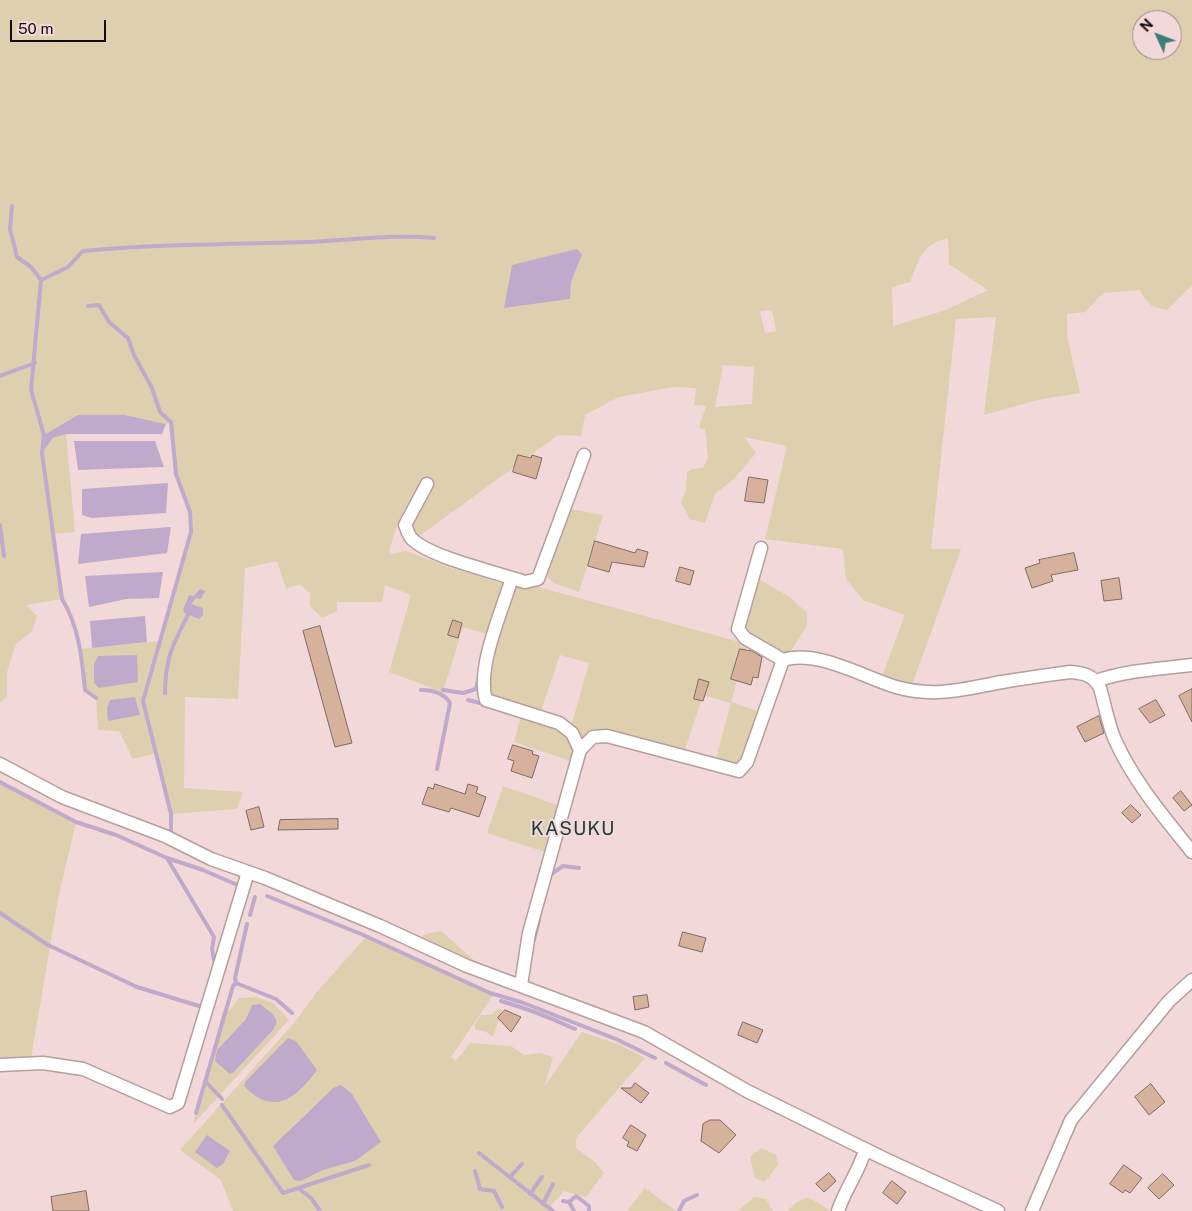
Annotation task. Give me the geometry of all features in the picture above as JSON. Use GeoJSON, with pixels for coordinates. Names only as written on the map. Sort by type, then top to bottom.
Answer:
{"type":"FeatureCollection","features":[{"type":"Feature","properties":{"kind":"street"},"geometry":{"type":"LineString","coordinates":[[428,484],[405,525],[410,537],[418,544],[447,556],[526,582],[538,579],[584,455]]}},
{"type":"Feature","properties":{"kind":"street"},"geometry":{"type":"LineString","coordinates":[[761,548],[738,630],[745,638],[783,660],[802,656],[850,669],[897,687],[924,694],[1070,672],[1085,673],[1096,681],[1114,738],[1128,766],[1192,852]]}},
{"type":"Feature","properties":{"kind":"street"},"geometry":{"type":"LineString","coordinates":[[512,578],[484,671],[483,689],[486,700],[559,722],[572,733],[580,750]]}},
{"type":"Feature","properties":{"kind":"street"},"geometry":{"type":"LineString","coordinates":[[521,985],[530,933],[580,750],[593,738],[607,736],[739,771],[747,762],[783,660]]}},
{"type":"Feature","properties":{"kind":"street"},"geometry":{"type":"LineString","coordinates":[[1096,681],[1120,673],[1151,668],[1192,666]]}},
{"type":"Feature","properties":{"kind":"street"},"geometry":{"type":"LineString","coordinates":[[0,764],[62,796],[165,836],[211,858],[380,926],[468,966],[521,985],[560,1003],[644,1032],[747,1091],[865,1150],[998,1211]]}},
{"type":"Feature","properties":{"kind":"street"},"geometry":{"type":"LineString","coordinates":[[0,1065],[43,1063],[83,1069],[170,1106],[178,1103],[248,872]]}},
{"type":"Feature","properties":{"kind":"street"},"geometry":{"type":"LineString","coordinates":[[1032,1211],[1071,1120],[1169,1001],[1192,980]]}},
{"type":"Feature","properties":{"kind":"street"},"geometry":{"type":"LineString","coordinates":[[838,1211],[842,1198],[861,1167],[865,1150]]}},
{"type":"Feature","properties":{"kind":"shaded area"},"geometry":{"type":"Polygon","coordinates":[[[0,0],[1192,0],[1192,285],[1167,310],[1150,304],[1140,290],[1103,293],[1085,312],[1067,314],[1067,335],[1080,393],[1037,400],[984,415],[996,317],[956,319],[931,549],[961,549],[911,688],[881,679],[905,615],[863,600],[846,579],[843,549],[765,539],[787,446],[744,437],[756,453],[734,479],[715,494],[705,523],[690,519],[681,502],[686,491],[687,472],[692,469],[703,468],[708,458],[705,429],[699,428],[706,406],[694,405],[696,388],[673,387],[619,397],[585,415],[581,436],[558,435],[418,537],[411,522],[433,479],[424,484],[409,501],[398,523],[389,555],[406,551],[451,568],[505,584],[489,635],[463,627],[443,692],[389,672],[411,595],[385,585],[382,602],[337,602],[337,611],[322,618],[310,606],[310,593],[299,584],[286,589],[277,561],[245,568],[238,699],[185,697],[184,788],[243,792],[237,809],[171,814],[157,753],[133,759],[119,731],[98,730],[96,698],[85,690],[80,649],[160,641],[191,532],[190,512],[176,474],[171,422],[166,424],[125,415],[44,434],[43,452],[53,438],[66,434],[75,532],[53,534],[62,599],[26,605],[37,616],[32,631],[16,644],[7,672],[7,696],[0,703],[0,0]],[[948,238],[932,244],[919,259],[910,282],[892,287],[893,326],[946,310],[988,290],[949,264],[948,238]],[[582,255],[504,308],[569,299],[571,282],[582,255]],[[772,310],[760,311],[765,333],[776,331],[772,310]],[[723,365],[715,407],[752,404],[754,367],[723,365]],[[94,664],[94,683],[99,688],[138,681],[94,664]]]}},
{"type":"Feature","properties":{"kind":"shaded area"},"geometry":{"type":"Polygon","coordinates":[[[577,249],[582,255],[571,282],[570,299],[504,308],[512,265],[577,249]]]}},
{"type":"Feature","properties":{"kind":"shaded area"},"geometry":{"type":"Polygon","coordinates":[[[78,415],[125,415],[166,424],[162,434],[66,434],[53,438],[42,453],[44,435],[78,415]]]}},
{"type":"Feature","properties":{"kind":"shaded area"},"geometry":{"type":"Polygon","coordinates":[[[74,441],[155,441],[164,467],[78,470],[74,441]]]}},
{"type":"Feature","properties":{"kind":"shaded area"},"geometry":{"type":"Polygon","coordinates":[[[168,483],[166,513],[92,518],[82,515],[82,489],[168,483]]]}},
{"type":"Feature","properties":{"kind":"shaded area"},"geometry":{"type":"Polygon","coordinates":[[[571,509],[603,515],[579,592],[554,583],[547,576],[571,509]]]}},
{"type":"Feature","properties":{"kind":"shaded area"},"geometry":{"type":"Polygon","coordinates":[[[171,527],[167,553],[78,564],[81,534],[171,527]]]}},
{"type":"Feature","properties":{"kind":"shaded area"},"geometry":{"type":"Polygon","coordinates":[[[163,572],[159,598],[126,599],[89,607],[85,576],[163,572]]]}},
{"type":"Feature","properties":{"kind":"shaded area"},"geometry":{"type":"Polygon","coordinates":[[[756,577],[790,597],[807,613],[807,626],[790,652],[771,649],[743,628],[756,577]]]}},
{"type":"Feature","properties":{"kind":"shaded area"},"geometry":{"type":"Polygon","coordinates":[[[522,585],[535,586],[747,644],[731,702],[761,712],[746,759],[735,767],[715,762],[731,703],[703,695],[684,753],[609,730],[593,730],[582,742],[572,723],[589,663],[560,655],[541,711],[494,696],[488,688],[489,669],[514,587],[522,585]]]}},
{"type":"Feature","properties":{"kind":"shaded area"},"geometry":{"type":"Polygon","coordinates":[[[200,589],[205,591],[201,599],[196,598],[191,604],[203,608],[203,615],[199,619],[185,613],[183,610],[189,595],[194,596],[200,589]]]}},
{"type":"Feature","properties":{"kind":"shaded area"},"geometry":{"type":"Polygon","coordinates":[[[145,616],[147,642],[92,648],[90,621],[145,616]]]}},
{"type":"Feature","properties":{"kind":"shaded area"},"geometry":{"type":"Polygon","coordinates":[[[137,655],[138,682],[99,688],[94,683],[94,664],[98,656],[137,655]]]}},
{"type":"Feature","properties":{"kind":"shaded area"},"geometry":{"type":"Polygon","coordinates":[[[135,697],[140,715],[108,721],[107,708],[110,700],[135,697]]]}},
{"type":"Feature","properties":{"kind":"shaded area"},"geometry":{"type":"Polygon","coordinates":[[[521,716],[550,724],[566,733],[572,749],[571,761],[514,742],[521,716]]]}},
{"type":"Feature","properties":{"kind":"shaded area"},"geometry":{"type":"Polygon","coordinates":[[[0,782],[76,822],[58,899],[29,1070],[0,1072],[0,782]]]}},
{"type":"Feature","properties":{"kind":"shaded area"},"geometry":{"type":"Polygon","coordinates":[[[503,786],[560,806],[548,853],[487,833],[503,786]]]}},
{"type":"Feature","properties":{"kind":"shaded area"},"geometry":{"type":"Polygon","coordinates":[[[441,931],[477,963],[490,982],[410,945],[426,934],[441,931]]]}},
{"type":"Feature","properties":{"kind":"shaded area"},"geometry":{"type":"Polygon","coordinates":[[[366,937],[494,994],[451,1057],[456,1061],[470,1043],[511,1046],[524,1055],[540,1053],[553,1057],[544,1087],[582,1032],[620,1045],[645,1058],[576,1138],[576,1148],[596,1163],[604,1173],[586,1197],[564,1191],[551,1206],[553,1211],[233,1211],[221,1180],[180,1150],[295,1022],[316,993],[366,937]],[[333,1088],[288,1131],[301,1181],[323,1170],[355,1161],[333,1088]]]}},
{"type":"Feature","properties":{"kind":"shaded area"},"geometry":{"type":"Polygon","coordinates":[[[256,997],[273,1003],[289,1020],[193,1124],[223,1011],[229,1011],[239,998],[256,997]],[[260,1004],[252,1005],[246,1019],[217,1050],[234,1072],[273,1030],[273,1014],[260,1004]]]}},
{"type":"Feature","properties":{"kind":"shaded area"},"geometry":{"type":"Polygon","coordinates":[[[260,1004],[273,1014],[277,1022],[273,1030],[230,1074],[215,1061],[217,1050],[246,1019],[252,1005],[260,1004]]]}},
{"type":"Feature","properties":{"kind":"shaded area"},"geometry":{"type":"Polygon","coordinates":[[[499,1008],[502,1010],[493,1037],[485,1031],[476,1030],[474,1026],[481,1015],[491,1015],[499,1008]]]}},
{"type":"Feature","properties":{"kind":"shaded area"},"geometry":{"type":"Polygon","coordinates":[[[288,1038],[296,1041],[317,1070],[309,1081],[292,1096],[274,1102],[265,1100],[244,1086],[246,1081],[288,1038]]]}},
{"type":"Feature","properties":{"kind":"shaded area"},"geometry":{"type":"Polygon","coordinates":[[[341,1085],[352,1094],[381,1142],[355,1161],[323,1170],[301,1181],[294,1180],[273,1146],[333,1088],[341,1085]]]}},
{"type":"Feature","properties":{"kind":"shaded area"},"geometry":{"type":"Polygon","coordinates":[[[207,1135],[230,1151],[223,1164],[217,1168],[195,1152],[207,1135]]]}},
{"type":"Feature","properties":{"kind":"shaded area"},"geometry":{"type":"Polygon","coordinates":[[[761,1148],[776,1155],[778,1165],[765,1182],[755,1178],[750,1157],[761,1148]]]}},
{"type":"Feature","properties":{"kind":"shaded area"},"geometry":{"type":"Polygon","coordinates":[[[645,1188],[676,1211],[627,1211],[645,1188]]]}},
{"type":"Feature","properties":{"kind":"shaded area"},"geometry":{"type":"Polygon","coordinates":[[[754,1197],[766,1199],[773,1211],[738,1211],[754,1197]]]}},
{"type":"Feature","properties":{"kind":"shaded area"},"geometry":{"type":"Polygon","coordinates":[[[808,1197],[831,1211],[787,1211],[797,1202],[808,1197]]]}},
{"type":"Feature","properties":{"kind":"building"},"geometry":{"type":"Polygon","coordinates":[[[518,455],[531,458],[532,455],[542,458],[536,479],[513,472],[518,455]]]}},
{"type":"Feature","properties":{"kind":"building"},"geometry":{"type":"Polygon","coordinates":[[[749,477],[768,480],[764,503],[745,501],[749,477]]]}},
{"type":"Feature","properties":{"kind":"building"},"geometry":{"type":"Polygon","coordinates":[[[595,541],[635,553],[637,549],[648,552],[644,567],[612,562],[609,572],[588,566],[595,541]]]}},
{"type":"Feature","properties":{"kind":"building"},"geometry":{"type":"Polygon","coordinates":[[[1074,553],[1078,570],[1051,575],[1053,581],[1032,588],[1025,568],[1040,563],[1039,560],[1074,553]]]}},
{"type":"Feature","properties":{"kind":"building"},"geometry":{"type":"Polygon","coordinates":[[[680,567],[694,571],[690,585],[676,581],[680,567]]]}},
{"type":"Feature","properties":{"kind":"building"},"geometry":{"type":"Polygon","coordinates":[[[1119,578],[1122,599],[1104,601],[1101,581],[1119,578]]]}},
{"type":"Feature","properties":{"kind":"building"},"geometry":{"type":"Polygon","coordinates":[[[453,620],[462,623],[458,638],[448,635],[453,620]]]}},
{"type":"Feature","properties":{"kind":"building"},"geometry":{"type":"Polygon","coordinates":[[[320,626],[352,743],[335,747],[303,631],[320,626]]]}},
{"type":"Feature","properties":{"kind":"building"},"geometry":{"type":"Polygon","coordinates":[[[740,649],[752,651],[762,657],[758,678],[753,677],[751,685],[731,679],[740,649]]]}},
{"type":"Feature","properties":{"kind":"building"},"geometry":{"type":"Polygon","coordinates":[[[699,679],[709,682],[703,701],[694,699],[699,679]]]}},
{"type":"Feature","properties":{"kind":"building"},"geometry":{"type":"Polygon","coordinates":[[[1192,689],[1192,722],[1179,696],[1192,689]]]}},
{"type":"Feature","properties":{"kind":"building"},"geometry":{"type":"Polygon","coordinates":[[[1156,700],[1165,715],[1150,723],[1139,709],[1156,700]]]}},
{"type":"Feature","properties":{"kind":"building"},"geometry":{"type":"Polygon","coordinates":[[[1099,716],[1104,733],[1085,742],[1077,727],[1099,716]]]}},
{"type":"Feature","properties":{"kind":"building"},"geometry":{"type":"Polygon","coordinates":[[[513,745],[533,751],[532,754],[539,756],[532,778],[511,771],[514,761],[508,759],[513,745]]]}},
{"type":"Feature","properties":{"kind":"building"},"geometry":{"type":"Polygon","coordinates":[[[435,784],[465,794],[468,784],[478,787],[476,793],[486,797],[479,817],[451,808],[449,812],[422,804],[428,787],[433,789],[435,784]]]}},
{"type":"Feature","properties":{"kind":"building"},"geometry":{"type":"Polygon","coordinates":[[[1181,791],[1192,805],[1184,811],[1173,798],[1181,791]]]}},
{"type":"Feature","properties":{"kind":"building"},"geometry":{"type":"Polygon","coordinates":[[[1131,805],[1141,815],[1132,823],[1122,813],[1131,805]]]}},
{"type":"Feature","properties":{"kind":"building"},"geometry":{"type":"Polygon","coordinates":[[[259,807],[264,827],[251,830],[246,811],[259,807]]]}},
{"type":"Feature","properties":{"kind":"building"},"geometry":{"type":"Polygon","coordinates":[[[338,819],[338,829],[278,830],[280,820],[338,819]]]}},
{"type":"Feature","properties":{"kind":"building"},"geometry":{"type":"Polygon","coordinates":[[[683,932],[706,938],[702,952],[679,946],[683,932]]]}},
{"type":"Feature","properties":{"kind":"building"},"geometry":{"type":"Polygon","coordinates":[[[647,995],[649,1007],[635,1010],[633,997],[647,995]]]}},
{"type":"Feature","properties":{"kind":"building"},"geometry":{"type":"Polygon","coordinates":[[[505,1010],[521,1017],[511,1032],[498,1018],[505,1010]]]}},
{"type":"Feature","properties":{"kind":"building"},"geometry":{"type":"Polygon","coordinates":[[[743,1022],[763,1030],[757,1043],[738,1035],[743,1022]]]}},
{"type":"Feature","properties":{"kind":"building"},"geometry":{"type":"Polygon","coordinates":[[[635,1083],[649,1093],[641,1103],[621,1088],[631,1088],[635,1083]]]}},
{"type":"Feature","properties":{"kind":"building"},"geometry":{"type":"Polygon","coordinates":[[[1151,1084],[1165,1102],[1149,1115],[1135,1097],[1151,1084]]]}},
{"type":"Feature","properties":{"kind":"building"},"geometry":{"type":"Polygon","coordinates":[[[710,1120],[720,1120],[736,1135],[719,1153],[701,1141],[703,1124],[710,1120]]]}},
{"type":"Feature","properties":{"kind":"building"},"geometry":{"type":"Polygon","coordinates":[[[631,1125],[646,1135],[637,1151],[627,1146],[629,1142],[623,1138],[631,1125]]]}},
{"type":"Feature","properties":{"kind":"building"},"geometry":{"type":"Polygon","coordinates":[[[1124,1165],[1142,1178],[1130,1193],[1125,1190],[1123,1193],[1110,1184],[1124,1165]]]}},
{"type":"Feature","properties":{"kind":"building"},"geometry":{"type":"Polygon","coordinates":[[[829,1173],[836,1181],[824,1192],[816,1184],[829,1173]]]}},
{"type":"Feature","properties":{"kind":"building"},"geometry":{"type":"Polygon","coordinates":[[[1163,1174],[1174,1185],[1159,1199],[1148,1188],[1163,1174]]]}},
{"type":"Feature","properties":{"kind":"building"},"geometry":{"type":"Polygon","coordinates":[[[892,1181],[906,1192],[897,1204],[883,1193],[892,1181]]]}},
{"type":"Feature","properties":{"kind":"building"},"geometry":{"type":"Polygon","coordinates":[[[86,1191],[89,1211],[53,1211],[51,1197],[86,1191]]]}},
{"type":"Feature","properties":{"kind":"waterway"},"geometry":{"type":"LineString","coordinates":[[12,206],[10,229],[17,257],[31,267],[41,280],[31,390],[44,435],[42,453],[62,599],[76,631],[85,690],[96,698]]}},
{"type":"Feature","properties":{"kind":"waterway"},"geometry":{"type":"LineString","coordinates":[[41,280],[68,267],[83,251],[387,237],[434,238]]}},
{"type":"Feature","properties":{"kind":"waterway"},"geometry":{"type":"LineString","coordinates":[[88,306],[99,305],[109,322],[128,338],[134,355],[152,388],[160,412],[171,422],[176,474],[190,512],[191,532],[143,701],[171,814],[171,836]]}},
{"type":"Feature","properties":{"kind":"waterway"},"geometry":{"type":"LineString","coordinates":[[0,376],[35,363]]}},
{"type":"Feature","properties":{"kind":"waterway"},"geometry":{"type":"LineString","coordinates":[[0,525],[4,556]]}},
{"type":"Feature","properties":{"kind":"waterway"},"geometry":{"type":"LineString","coordinates":[[165,693],[168,661],[188,615]]}},
{"type":"Feature","properties":{"kind":"waterway"},"geometry":{"type":"LineString","coordinates":[[443,690],[463,693],[476,689],[478,681]]}},
{"type":"Feature","properties":{"kind":"waterway"},"geometry":{"type":"LineString","coordinates":[[421,690],[437,693],[450,703],[437,769]]}},
{"type":"Feature","properties":{"kind":"waterway"},"geometry":{"type":"LineString","coordinates":[[468,700],[484,704]]}},
{"type":"Feature","properties":{"kind":"waterway"},"geometry":{"type":"LineString","coordinates":[[0,782],[76,822],[116,835],[167,858],[214,937],[212,949],[215,966]]}},
{"type":"Feature","properties":{"kind":"waterway"},"geometry":{"type":"LineString","coordinates":[[167,858],[203,870],[242,887]]}},
{"type":"Feature","properties":{"kind":"waterway"},"geometry":{"type":"LineString","coordinates":[[550,875],[563,866],[579,868]]}},
{"type":"Feature","properties":{"kind":"waterway"},"geometry":{"type":"LineString","coordinates":[[267,896],[361,934],[490,993],[521,1002],[616,1039],[655,1058]]}},
{"type":"Feature","properties":{"kind":"waterway"},"geometry":{"type":"LineString","coordinates":[[250,915],[255,897]]}},
{"type":"Feature","properties":{"kind":"waterway"},"geometry":{"type":"LineString","coordinates":[[0,913],[48,945],[137,987],[199,1006]]}},
{"type":"Feature","properties":{"kind":"waterway"},"geometry":{"type":"LineString","coordinates":[[534,940],[539,920]]}},
{"type":"Feature","properties":{"kind":"waterway"},"geometry":{"type":"LineString","coordinates":[[196,1113],[233,986],[236,983],[235,978],[247,924]]}},
{"type":"Feature","properties":{"kind":"waterway"},"geometry":{"type":"LineString","coordinates":[[236,983],[276,999],[292,1013]]}},
{"type":"Feature","properties":{"kind":"waterway"},"geometry":{"type":"LineString","coordinates":[[501,1001],[575,1029]]}},
{"type":"Feature","properties":{"kind":"waterway"},"geometry":{"type":"LineString","coordinates":[[666,1063],[706,1085]]}},
{"type":"Feature","properties":{"kind":"waterway"},"geometry":{"type":"LineString","coordinates":[[205,1081],[222,1099]]}},
{"type":"Feature","properties":{"kind":"waterway"},"geometry":{"type":"LineString","coordinates":[[222,1105],[283,1193],[369,1165]]}},
{"type":"Feature","properties":{"kind":"waterway"},"geometry":{"type":"LineString","coordinates":[[479,1153],[553,1211]]}},
{"type":"Feature","properties":{"kind":"waterway"},"geometry":{"type":"LineString","coordinates":[[510,1177],[522,1164]]}},
{"type":"Feature","properties":{"kind":"waterway"},"geometry":{"type":"LineString","coordinates":[[475,1171],[480,1189],[494,1191],[502,1207]]}},
{"type":"Feature","properties":{"kind":"waterway"},"geometry":{"type":"LineString","coordinates":[[530,1194],[542,1177]]}},
{"type":"Feature","properties":{"kind":"waterway"},"geometry":{"type":"LineString","coordinates":[[543,1204],[553,1184]]}},
{"type":"Feature","properties":{"kind":"waterway"},"geometry":{"type":"LineString","coordinates":[[298,1188],[311,1198],[320,1211]]}},
{"type":"Feature","properties":{"kind":"waterway"},"geometry":{"type":"LineString","coordinates":[[679,1211],[684,1201],[697,1195]]}},
{"type":"Feature","properties":{"kind":"waterway"},"geometry":{"type":"LineString","coordinates":[[569,1202],[576,1196],[589,1206],[589,1211]]}},
{"type":"Feature","properties":{"kind":"waterway"},"geometry":{"type":"LineString","coordinates":[[563,1201],[569,1202],[574,1211]]}},
{"type":"Feature","properties":{"kind":"district","name":"KASUKU"},"geometry":{"type":"Point","coordinates":[573,829]}}]}
